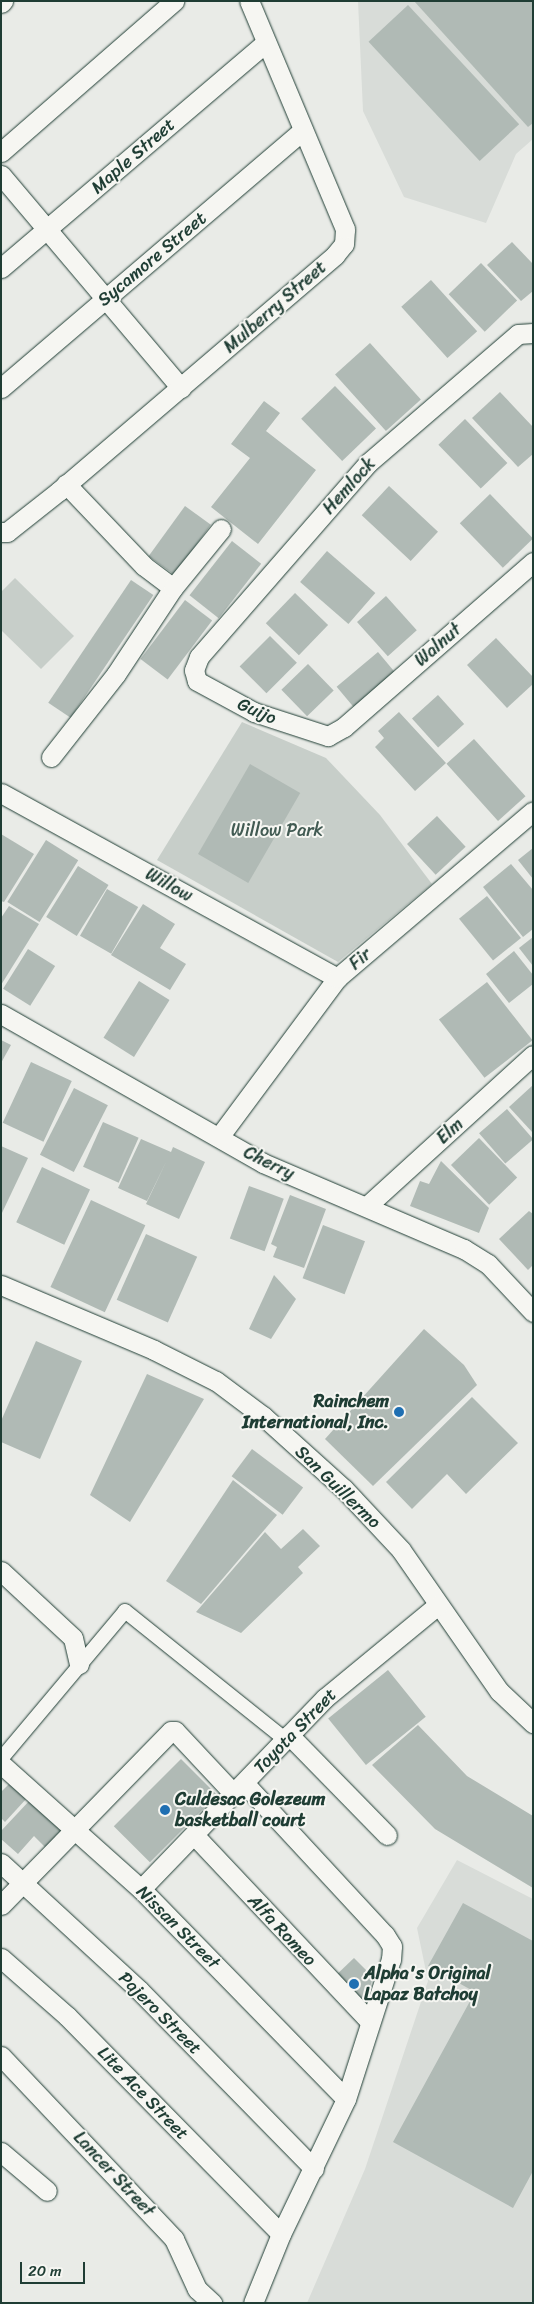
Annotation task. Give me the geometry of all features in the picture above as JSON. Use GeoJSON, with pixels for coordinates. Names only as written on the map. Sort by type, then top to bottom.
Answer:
{"type":"FeatureCollection","features":[{"type":"Feature","properties":{"kind":"street"},"geometry":{"type":"LineString","coordinates":[[1,152],[174,1]]}},
{"type":"Feature","properties":{"kind":"street","name":"Mulberry Street"},"geometry":{"type":"LineString","coordinates":[[1,532],[7,532],[181,388],[335,256],[344,244],[345,229],[265,43],[249,1]]}},
{"type":"Feature","properties":{"kind":"street","name":"Maple Street"},"geometry":{"type":"LineString","coordinates":[[1,268],[265,43]]}},
{"type":"Feature","properties":{"kind":"street","name":"Sycamore Street"},"geometry":{"type":"LineString","coordinates":[[1,388],[303,130]]}},
{"type":"Feature","properties":{"kind":"street"},"geometry":{"type":"LineString","coordinates":[[1,175],[181,388]]}},
{"type":"Feature","properties":{"kind":"street","name":"Hemlock"},"geometry":{"type":"LineString","coordinates":[[199,657],[368,463],[526,333]]}},
{"type":"Feature","properties":{"kind":"street"},"geometry":{"type":"LineString","coordinates":[[66,484],[144,566],[173,588]]}},
{"type":"Feature","properties":{"kind":"street"},"geometry":{"type":"LineString","coordinates":[[51,757],[116,674],[173,588],[221,529]]}},
{"type":"Feature","properties":{"kind":"street","name":"Walnut"},"geometry":{"type":"LineString","coordinates":[[344,727],[533,562]]}},
{"type":"Feature","properties":{"kind":"street","name":"Guijo"},"geometry":{"type":"LineString","coordinates":[[199,657],[194,670],[197,681],[254,712],[322,735],[328,736],[344,727]]}},
{"type":"Feature","properties":{"kind":"street","name":"Willow"},"geometry":{"type":"LineString","coordinates":[[1,793],[337,978]]}},
{"type":"Feature","properties":{"kind":"street","name":"Fir"},"geometry":{"type":"LineString","coordinates":[[219,1137],[337,978],[533,811]]}},
{"type":"Feature","properties":{"kind":"street","name":"Cherry"},"geometry":{"type":"LineString","coordinates":[[1,1014],[263,1163],[464,1249],[488,1264],[532,1311]]}},
{"type":"Feature","properties":{"kind":"street","name":"Elm"},"geometry":{"type":"LineString","coordinates":[[367,1206],[533,1055]]}},
{"type":"Feature","properties":{"kind":"street","name":"San Guillermo"},"geometry":{"type":"LineString","coordinates":[[1,1285],[154,1350],[216,1381],[263,1416],[344,1489],[401,1550],[499,1691],[533,1723]]}},
{"type":"Feature","properties":{"kind":"street"},"geometry":{"type":"LineString","coordinates":[[1,1571],[73,1638],[79,1664]]}},
{"type":"Feature","properties":{"kind":"street","name":"Toyota Street"},"geometry":{"type":"LineString","coordinates":[[141,1889],[240,1789],[325,1698],[438,1605]]}},
{"type":"Feature","properties":{"kind":"street"},"geometry":{"type":"LineString","coordinates":[[1,1759],[125,1611],[287,1737],[387,1835]]}},
{"type":"Feature","properties":{"kind":"street"},"geometry":{"type":"LineString","coordinates":[[1,1905],[171,1731],[175,1731],[240,1789],[385,1934],[392,1946],[391,1958],[346,2099],[314,2169],[281,2234],[253,2303]]}},
{"type":"Feature","properties":{"kind":"street","name":"Nissan Street"},"geometry":{"type":"LineString","coordinates":[[1,1764],[141,1889],[346,2099]]}},
{"type":"Feature","properties":{"kind":"street","name":"Alfa Romeo"},"geometry":{"type":"LineString","coordinates":[[194,1836],[370,2022]]}},
{"type":"Feature","properties":{"kind":"street","name":"Pajero Street"},"geometry":{"type":"LineString","coordinates":[[1,1863],[139,1990],[314,2169]]}},
{"type":"Feature","properties":{"kind":"street","name":"Lite Ace Street"},"geometry":{"type":"LineString","coordinates":[[1,1958],[67,2016],[281,2234]]}},
{"type":"Feature","properties":{"kind":"street","name":"Lancer Street"},"geometry":{"type":"LineString","coordinates":[[1,2056],[174,2239],[197,2289],[212,2303]]}},
{"type":"Feature","properties":{"kind":"street"},"geometry":{"type":"LineString","coordinates":[[1,2152],[47,2191]]}},
{"type":"Feature","properties":{"kind":"shaded area"},"geometry":{"type":"Polygon","coordinates":[[[358,1],[533,1],[533,139],[516,154],[486,223],[404,197],[363,111],[358,1]]]}},
{"type":"Feature","properties":{"kind":"shaded area"},"geometry":{"type":"Polygon","coordinates":[[[457,1860],[533,1899],[533,2303],[307,2303],[365,2169],[428,1981],[417,1928],[457,1860]]]}},
{"type":"Feature","properties":{"kind":"green space"},"geometry":{"type":"Polygon","coordinates":[[[15,578],[74,636],[41,669],[1,630],[1,592],[15,578]]]}},
{"type":"Feature","properties":{"kind":"green space","name":"Willow Park"},"geometry":{"type":"Polygon","coordinates":[[[242,722],[326,758],[380,815],[432,884],[338,962],[157,860],[242,722]]]}},
{"type":"Feature","properties":{"kind":"building"},"geometry":{"type":"Polygon","coordinates":[[[414,1],[533,1],[533,123],[528,127],[414,1]]]}},
{"type":"Feature","properties":{"kind":"building"},"geometry":{"type":"Polygon","coordinates":[[[408,5],[519,124],[480,161],[369,42],[408,5]]]}},
{"type":"Feature","properties":{"kind":"building"},"geometry":{"type":"Polygon","coordinates":[[[512,242],[533,264],[533,291],[521,301],[487,265],[512,242]]]}},
{"type":"Feature","properties":{"kind":"building"},"geometry":{"type":"Polygon","coordinates":[[[481,263],[517,300],[485,332],[449,294],[481,263]]]}},
{"type":"Feature","properties":{"kind":"building"},"geometry":{"type":"Polygon","coordinates":[[[431,280],[477,331],[447,358],[401,307],[431,280]]]}},
{"type":"Feature","properties":{"kind":"building"},"geometry":{"type":"Polygon","coordinates":[[[370,343],[421,399],[386,431],[335,374],[370,343]]]}},
{"type":"Feature","properties":{"kind":"building"},"geometry":{"type":"Polygon","coordinates":[[[335,386],[376,428],[342,461],[301,419],[335,386]]]}},
{"type":"Feature","properties":{"kind":"building"},"geometry":{"type":"Polygon","coordinates":[[[500,392],[533,427],[533,454],[518,467],[472,418],[500,392]]]}},
{"type":"Feature","properties":{"kind":"building"},"geometry":{"type":"Polygon","coordinates":[[[264,401],[280,413],[266,431],[316,470],[258,544],[211,507],[250,458],[231,444],[264,401]]]}},
{"type":"Feature","properties":{"kind":"building"},"geometry":{"type":"Polygon","coordinates":[[[465,419],[507,463],[481,489],[438,445],[465,419]]]}},
{"type":"Feature","properties":{"kind":"building"},"geometry":{"type":"Polygon","coordinates":[[[389,486],[438,532],[411,561],[362,515],[389,486]]]}},
{"type":"Feature","properties":{"kind":"building"},"geometry":{"type":"Polygon","coordinates":[[[490,494],[533,539],[503,568],[460,523],[490,494]]]}},
{"type":"Feature","properties":{"kind":"building"},"geometry":{"type":"Polygon","coordinates":[[[185,506],[211,525],[174,575],[149,556],[185,506]]]}},
{"type":"Feature","properties":{"kind":"building"},"geometry":{"type":"Polygon","coordinates":[[[232,541],[261,564],[219,618],[190,595],[232,541]]]}},
{"type":"Feature","properties":{"kind":"building"},"geometry":{"type":"Polygon","coordinates":[[[327,551],[375,593],[348,624],[300,582],[327,551]]]}},
{"type":"Feature","properties":{"kind":"building"},"geometry":{"type":"Polygon","coordinates":[[[131,580],[153,595],[71,718],[48,703],[131,580]]]}},
{"type":"Feature","properties":{"kind":"building"},"geometry":{"type":"Polygon","coordinates":[[[295,593],[328,625],[299,655],[266,623],[295,593]]]}},
{"type":"Feature","properties":{"kind":"building"},"geometry":{"type":"Polygon","coordinates":[[[386,596],[417,630],[388,656],[357,622],[386,596]]]}},
{"type":"Feature","properties":{"kind":"building"},"geometry":{"type":"Polygon","coordinates":[[[185,600],[212,620],[168,680],[140,659],[185,600]]]}},
{"type":"Feature","properties":{"kind":"building"},"geometry":{"type":"Polygon","coordinates":[[[270,636],[297,663],[266,693],[240,666],[270,636]]]}},
{"type":"Feature","properties":{"kind":"building"},"geometry":{"type":"Polygon","coordinates":[[[496,638],[533,677],[533,684],[507,708],[467,665],[496,638]]]}},
{"type":"Feature","properties":{"kind":"building"},"geometry":{"type":"Polygon","coordinates":[[[378,652],[395,672],[353,707],[337,687],[378,652]]]}},
{"type":"Feature","properties":{"kind":"building"},"geometry":{"type":"Polygon","coordinates":[[[308,664],[334,691],[307,716],[281,690],[308,664]]]}},
{"type":"Feature","properties":{"kind":"building"},"geometry":{"type":"Polygon","coordinates":[[[438,695],[464,724],[438,747],[412,718],[438,695]]]}},
{"type":"Feature","properties":{"kind":"building"},"geometry":{"type":"Polygon","coordinates":[[[399,712],[446,763],[415,791],[375,747],[384,738],[378,731],[399,712]]]}},
{"type":"Feature","properties":{"kind":"building"},"geometry":{"type":"Polygon","coordinates":[[[474,739],[526,796],[498,821],[447,764],[474,739]]]}},
{"type":"Feature","properties":{"kind":"building"},"geometry":{"type":"Polygon","coordinates":[[[250,764],[300,793],[248,883],[198,854],[250,764]]]}},
{"type":"Feature","properties":{"kind":"building"},"geometry":{"type":"Polygon","coordinates":[[[437,816],[466,847],[436,875],[407,844],[437,816]]]}},
{"type":"Feature","properties":{"kind":"building"},"geometry":{"type":"Polygon","coordinates":[[[1,834],[34,854],[4,902],[1,901],[1,834]]]}},
{"type":"Feature","properties":{"kind":"building"},"geometry":{"type":"Polygon","coordinates":[[[46,840],[78,860],[40,922],[7,902],[46,840]]]}},
{"type":"Feature","properties":{"kind":"building"},"geometry":{"type":"Polygon","coordinates":[[[533,848],[533,879],[518,860],[533,848]]]}},
{"type":"Feature","properties":{"kind":"building"},"geometry":{"type":"Polygon","coordinates":[[[511,864],[533,890],[533,929],[523,937],[483,887],[511,864]]]}},
{"type":"Feature","properties":{"kind":"building"},"geometry":{"type":"Polygon","coordinates":[[[78,866],[109,885],[77,936],[46,917],[78,866]]]}},
{"type":"Feature","properties":{"kind":"building"},"geometry":{"type":"Polygon","coordinates":[[[107,889],[138,907],[111,954],[80,936],[107,889]]]}},
{"type":"Feature","properties":{"kind":"building"},"geometry":{"type":"Polygon","coordinates":[[[487,896],[521,938],[493,961],[459,919],[487,896]]]}},
{"type":"Feature","properties":{"kind":"building"},"geometry":{"type":"Polygon","coordinates":[[[143,904],[175,924],[160,948],[186,964],[170,990],[111,955],[143,904]]]}},
{"type":"Feature","properties":{"kind":"building"},"geometry":{"type":"Polygon","coordinates":[[[9,906],[39,924],[1,985],[1,918],[9,906]]]}},
{"type":"Feature","properties":{"kind":"building"},"geometry":{"type":"Polygon","coordinates":[[[533,937],[533,966],[519,948],[533,937]]]}},
{"type":"Feature","properties":{"kind":"building"},"geometry":{"type":"Polygon","coordinates":[[[28,949],[55,966],[30,1006],[3,989],[28,949]]]}},
{"type":"Feature","properties":{"kind":"building"},"geometry":{"type":"Polygon","coordinates":[[[514,951],[533,975],[533,984],[509,1003],[486,974],[514,951]]]}},
{"type":"Feature","properties":{"kind":"building"},"geometry":{"type":"Polygon","coordinates":[[[139,981],[170,1000],[134,1057],[103,1038],[139,981]]]}},
{"type":"Feature","properties":{"kind":"building"},"geometry":{"type":"Polygon","coordinates":[[[487,982],[533,1040],[484,1078],[439,1020],[487,982]]]}},
{"type":"Feature","properties":{"kind":"building"},"geometry":{"type":"Polygon","coordinates":[[[1,1040],[11,1045],[1,1063],[1,1040]]]}},
{"type":"Feature","properties":{"kind":"building"},"geometry":{"type":"Polygon","coordinates":[[[31,1062],[72,1081],[43,1142],[3,1123],[31,1062]]]}},
{"type":"Feature","properties":{"kind":"building"},"geometry":{"type":"Polygon","coordinates":[[[533,1085],[533,1133],[509,1107],[533,1085]]]}},
{"type":"Feature","properties":{"kind":"building"},"geometry":{"type":"Polygon","coordinates":[[[74,1088],[108,1105],[74,1172],[40,1155],[74,1088]]]}},
{"type":"Feature","properties":{"kind":"building"},"geometry":{"type":"Polygon","coordinates":[[[507,1109],[533,1139],[505,1163],[479,1133],[507,1109]]]}},
{"type":"Feature","properties":{"kind":"building"},"geometry":{"type":"Polygon","coordinates":[[[103,1122],[139,1138],[119,1183],[83,1167],[103,1122]]]}},
{"type":"Feature","properties":{"kind":"building"},"geometry":{"type":"Polygon","coordinates":[[[479,1138],[517,1178],[489,1205],[451,1165],[479,1138]]]}},
{"type":"Feature","properties":{"kind":"building"},"geometry":{"type":"Polygon","coordinates":[[[141,1139],[171,1152],[173,1147],[205,1162],[179,1219],[146,1204],[167,1160],[147,1201],[118,1188],[141,1139]]]}},
{"type":"Feature","properties":{"kind":"building"},"geometry":{"type":"Polygon","coordinates":[[[1,1146],[28,1158],[1,1215],[1,1146]]]}},
{"type":"Feature","properties":{"kind":"building"},"geometry":{"type":"Polygon","coordinates":[[[441,1161],[489,1208],[479,1233],[410,1206],[420,1181],[429,1184],[441,1161]]]}},
{"type":"Feature","properties":{"kind":"building"},"geometry":{"type":"Polygon","coordinates":[[[42,1167],[90,1189],[64,1245],[16,1222],[42,1167]]]}},
{"type":"Feature","properties":{"kind":"building"},"geometry":{"type":"Polygon","coordinates":[[[249,1186],[284,1199],[265,1251],[230,1239],[249,1186]]]}},
{"type":"Feature","properties":{"kind":"building"},"geometry":{"type":"Polygon","coordinates":[[[290,1195],[326,1209],[304,1268],[273,1257],[277,1247],[271,1244],[290,1195]]]}},
{"type":"Feature","properties":{"kind":"building"},"geometry":{"type":"Polygon","coordinates":[[[91,1200],[145,1225],[105,1312],[50,1287],[91,1200]]]}},
{"type":"Feature","properties":{"kind":"building"},"geometry":{"type":"Polygon","coordinates":[[[529,1211],[533,1214],[533,1265],[528,1270],[499,1239],[529,1211]]]}},
{"type":"Feature","properties":{"kind":"building"},"geometry":{"type":"Polygon","coordinates":[[[323,1225],[365,1241],[345,1294],[303,1278],[323,1225]]]}},
{"type":"Feature","properties":{"kind":"building"},"geometry":{"type":"Polygon","coordinates":[[[146,1234],[197,1257],[168,1323],[117,1300],[146,1234]]]}},
{"type":"Feature","properties":{"kind":"building"},"geometry":{"type":"Polygon","coordinates":[[[274,1275],[296,1299],[271,1339],[249,1329],[274,1275]]]}},
{"type":"Feature","properties":{"kind":"building","name":"Rainchem International, Inc."},"geometry":{"type":"Polygon","coordinates":[[[424,1329],[464,1365],[477,1385],[373,1486],[325,1439],[424,1329]]]}},
{"type":"Feature","properties":{"kind":"building"},"geometry":{"type":"Polygon","coordinates":[[[36,1341],[82,1361],[40,1459],[1,1442],[1,1421],[36,1341]]]}},
{"type":"Feature","properties":{"kind":"building"},"geometry":{"type":"Polygon","coordinates":[[[147,1374],[204,1399],[130,1522],[90,1495],[147,1374]]]}},
{"type":"Feature","properties":{"kind":"building"},"geometry":{"type":"Polygon","coordinates":[[[472,1397],[518,1443],[466,1494],[447,1474],[412,1509],[386,1482],[472,1397]]]}},
{"type":"Feature","properties":{"kind":"building"},"geometry":{"type":"Polygon","coordinates":[[[252,1449],[303,1488],[283,1515],[232,1476],[252,1449]]]}},
{"type":"Feature","properties":{"kind":"building"},"geometry":{"type":"Polygon","coordinates":[[[233,1480],[277,1515],[201,1604],[166,1581],[233,1480]]]}},
{"type":"Feature","properties":{"kind":"building"},"geometry":{"type":"Polygon","coordinates":[[[303,1529],[320,1546],[298,1567],[303,1573],[241,1633],[196,1612],[265,1532],[281,1549],[303,1529]]]}},
{"type":"Feature","properties":{"kind":"building"},"geometry":{"type":"Polygon","coordinates":[[[388,1670],[426,1717],[366,1765],[328,1718],[388,1670]]]}},
{"type":"Feature","properties":{"kind":"building"},"geometry":{"type":"Polygon","coordinates":[[[418,1725],[467,1776],[533,1816],[533,1888],[435,1829],[372,1765],[418,1725]]]}},
{"type":"Feature","properties":{"kind":"building","name":"Culdesac Golezeum basketball court"},"geometry":{"type":"Polygon","coordinates":[[[181,1759],[217,1795],[150,1862],[114,1826],[181,1759]]]}},
{"type":"Feature","properties":{"kind":"building"},"geometry":{"type":"Polygon","coordinates":[[[10,1783],[27,1798],[5,1822],[1,1818],[1,1792],[10,1783]]]}},
{"type":"Feature","properties":{"kind":"building"},"geometry":{"type":"Polygon","coordinates":[[[31,1799],[63,1830],[46,1848],[34,1836],[18,1854],[1,1839],[1,1831],[31,1799]]]}},
{"type":"Feature","properties":{"kind":"building"},"geometry":{"type":"Polygon","coordinates":[[[463,1903],[533,1941],[533,2171],[513,2208],[393,2142],[475,1992],[428,1966],[463,1903]]]}},
{"type":"Feature","properties":{"kind":"building","name":"Alpha's Original Lapaz Batchoy"},"geometry":{"type":"Polygon","coordinates":[[[354,1958],[373,1977],[363,2011],[332,1979],[354,1958]]]}},
{"type":"Feature","properties":{"kind":"place","name":"Rainchem International, Inc."},"geometry":{"type":"Point","coordinates":[399,1412]}},
{"type":"Feature","properties":{"kind":"place","name":"Culdesac Golezeum basketball court"},"geometry":{"type":"Point","coordinates":[165,1810]}},
{"type":"Feature","properties":{"kind":"place","name":"Alpha's Original Lapaz Batchoy"},"geometry":{"type":"Point","coordinates":[354,1984]}}]}
